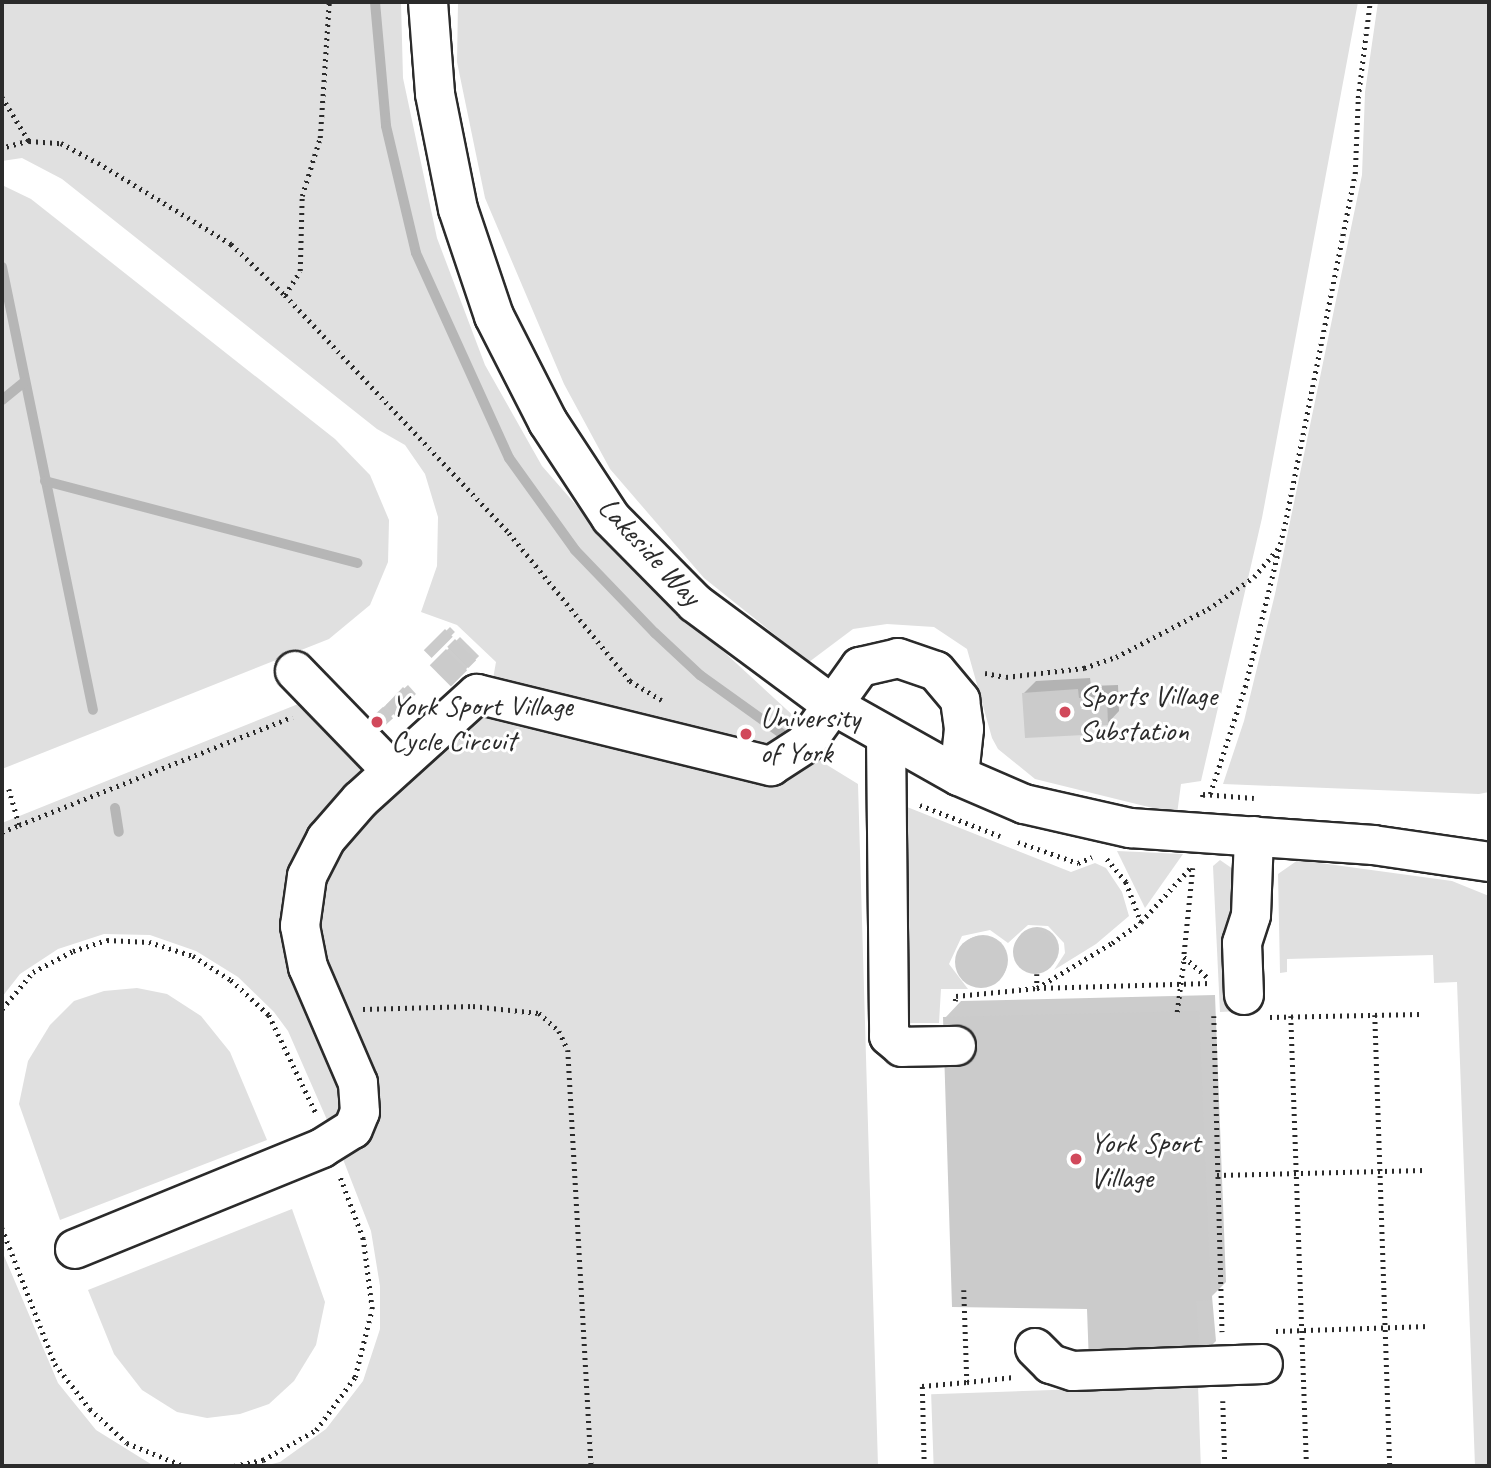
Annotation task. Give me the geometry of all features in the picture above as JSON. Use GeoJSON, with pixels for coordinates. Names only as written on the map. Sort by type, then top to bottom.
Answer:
{"type":"FeatureCollection","features":[{"type":"Feature","properties":{"kind":"lane","name":"Lakeside Way"},"geometry":{"type":"LineString","coordinates":[[428,2],[435,94],[458,209],[494,316],[548,422],[611,518],[685,593],[794,681],[831,704],[959,776],[1058,814],[1130,828],[1373,845],[1489,862]]}},
{"type":"Feature","properties":{"kind":"lane"},"geometry":{"type":"LineString","coordinates":[[75,1249],[329,1144],[353,1129],[360,1112],[358,1083],[324,1008],[300,926],[307,876],[326,839],[391,770],[477,694],[771,766],[805,744],[860,667],[898,658],[936,671],[960,700],[964,729],[959,776]]}},
{"type":"Feature","properties":{"kind":"lane"},"geometry":{"type":"LineString","coordinates":[[295,671],[391,770]]}},
{"type":"Feature","properties":{"kind":"lane"},"geometry":{"type":"LineString","coordinates":[[886,736],[888,1036],[902,1046],[956,1046]]}},
{"type":"Feature","properties":{"kind":"lane"},"geometry":{"type":"LineString","coordinates":[[1241,1003],[1265,982],[1261,937],[1251,915],[1254,836]]}},
{"type":"Feature","properties":{"kind":"lane"},"geometry":{"type":"LineString","coordinates":[[1027,1362],[1051,1364],[1073,1371],[1222,1366],[1262,1348]]}},
{"type":"Feature","properties":{"kind":"path"},"geometry":{"type":"LineString","coordinates":[[285,295],[300,271],[302,196],[320,138],[329,2]]}},
{"type":"Feature","properties":{"kind":"path"},"geometry":{"type":"LineString","coordinates":[[1210,794],[1245,688],[1280,545],[1355,174],[1358,98],[1370,2]]}},
{"type":"Feature","properties":{"kind":"path"},"geometry":{"type":"LineString","coordinates":[[2,97],[29,141]]}},
{"type":"Feature","properties":{"kind":"path"},"geometry":{"type":"LineString","coordinates":[[2,148],[29,141],[61,143],[231,244],[285,295],[509,533],[630,681],[665,702]]}},
{"type":"Feature","properties":{"kind":"path"},"geometry":{"type":"LineString","coordinates":[[936,671],[958,664],[1006,677],[1084,668],[1116,657],[1208,609],[1254,577],[1280,545]]}},
{"type":"Feature","properties":{"kind":"path"},"geometry":{"type":"LineString","coordinates":[[2,832],[325,704]]}},
{"type":"Feature","properties":{"kind":"path"},"geometry":{"type":"LineString","coordinates":[[9,789],[19,825]]}},
{"type":"Feature","properties":{"kind":"path"},"geometry":{"type":"LineString","coordinates":[[1037,988],[1141,922],[1193,863],[1177,1012]]}},
{"type":"Feature","properties":{"kind":"path"},"geometry":{"type":"LineString","coordinates":[[2,1009],[33,972],[73,951],[107,940],[149,942],[193,956],[231,980],[269,1015],[329,1144],[363,1239],[372,1309],[355,1377],[316,1430],[263,1460],[234,1466]]}},
{"type":"Feature","properties":{"kind":"path"},"geometry":{"type":"LineString","coordinates":[[1184,957],[1241,1003],[1296,1174],[1307,1466]]}},
{"type":"Feature","properties":{"kind":"path"},"geometry":{"type":"LineString","coordinates":[[1037,974],[1037,988]]}},
{"type":"Feature","properties":{"kind":"path"},"geometry":{"type":"LineString","coordinates":[[955,1001],[956,996],[1037,988],[1180,984],[1241,1003],[1375,1015],[1420,1014]]}},
{"type":"Feature","properties":{"kind":"path"},"geometry":{"type":"LineString","coordinates":[[1214,1018],[1241,1003]]}},
{"type":"Feature","properties":{"kind":"path"},"geometry":{"type":"LineString","coordinates":[[1214,1018],[1241,1003]]}},
{"type":"Feature","properties":{"kind":"path"},"geometry":{"type":"LineString","coordinates":[[324,1008],[519,1010],[539,1013],[559,1031],[568,1050],[591,1466]]}},
{"type":"Feature","properties":{"kind":"path"},"geometry":{"type":"LineString","coordinates":[[1375,1015],[1390,1466]]}},
{"type":"Feature","properties":{"kind":"path"},"geometry":{"type":"LineString","coordinates":[[1214,1018],[1225,1466]]}},
{"type":"Feature","properties":{"kind":"path"},"geometry":{"type":"LineString","coordinates":[[1217,1175],[1424,1170]]}},
{"type":"Feature","properties":{"kind":"path"},"geometry":{"type":"LineString","coordinates":[[2,1228],[55,1364],[90,1409],[127,1443],[184,1466]]}},
{"type":"Feature","properties":{"kind":"path"},"geometry":{"type":"LineString","coordinates":[[964,1290],[967,1382]]}},
{"type":"Feature","properties":{"kind":"path"},"geometry":{"type":"LineString","coordinates":[[1262,1348],[1302,1329],[1429,1326]]}},
{"type":"Feature","properties":{"kind":"path"},"geometry":{"type":"LineString","coordinates":[[924,1466],[922,1386],[967,1382],[1027,1362]]}},
{"type":"Feature","properties":{"kind":"shaded area"},"geometry":{"type":"Polygon","coordinates":[[[2,2],[401,2],[403,78],[437,238],[485,365],[542,466],[624,560],[798,720],[778,749],[491,690],[496,662],[457,625],[421,612],[437,566],[438,517],[425,474],[405,445],[377,429],[62,179],[22,158],[2,161],[2,2]]]}},
{"type":"Feature","properties":{"kind":"shaded area"},"geometry":{"type":"Polygon","coordinates":[[[458,2],[1358,2],[1262,518],[1201,781],[1181,784],[1177,814],[1035,779],[998,749],[992,738],[967,649],[934,627],[887,624],[853,629],[809,662],[704,578],[610,469],[564,384],[485,198],[457,62],[458,2]]]}},
{"type":"Feature","properties":{"kind":"shaded area"},"geometry":{"type":"Polygon","coordinates":[[[1378,2],[1489,2],[1489,792],[1479,794],[1223,784],[1244,721],[1275,594],[1362,175],[1365,92],[1378,2]]]}},
{"type":"Feature","properties":{"kind":"shaded area"},"geometry":{"type":"Polygon","coordinates":[[[2,185],[31,199],[335,439],[370,475],[389,520],[388,562],[370,605],[329,639],[2,769],[2,185]]]}},
{"type":"Feature","properties":{"kind":"shaded area"},"geometry":{"type":"Polygon","coordinates":[[[318,696],[373,772],[297,881],[350,1094],[331,1129],[288,1031],[274,1012],[238,977],[196,951],[150,935],[104,934],[58,949],[20,974],[2,997],[2,823],[318,696]]]}},
{"type":"Feature","properties":{"kind":"shaded area"},"geometry":{"type":"Polygon","coordinates":[[[478,711],[782,783],[814,757],[858,784],[878,1466],[264,1466],[280,1462],[326,1429],[363,1381],[380,1329],[380,1286],[371,1231],[339,1149],[362,1135],[313,940],[316,879],[339,838],[478,711]]]}},
{"type":"Feature","properties":{"kind":"shaded area"},"geometry":{"type":"Polygon","coordinates":[[[902,805],[1071,872],[1095,863],[1106,868],[1122,892],[1129,916],[1096,944],[1054,970],[1065,953],[1064,943],[1048,926],[1028,925],[1008,943],[990,930],[962,936],[949,964],[968,989],[941,989],[939,1023],[909,1023],[902,1011],[902,805]]]}},
{"type":"Feature","properties":{"kind":"shaded area"},"geometry":{"type":"Polygon","coordinates":[[[1117,851],[1183,854],[1145,908],[1117,851]]]}},
{"type":"Feature","properties":{"kind":"shaded area"},"geometry":{"type":"Polygon","coordinates":[[[1220,860],[1233,869],[1239,1011],[1220,1012],[1213,866],[1220,860]]]}},
{"type":"Feature","properties":{"kind":"shaded area"},"geometry":{"type":"Polygon","coordinates":[[[1298,860],[1452,881],[1489,896],[1489,1466],[1475,1466],[1457,982],[1434,983],[1433,955],[1287,959],[1287,972],[1280,973],[1278,874],[1298,860]]]}},
{"type":"Feature","properties":{"kind":"shaded area"},"geometry":{"type":"Polygon","coordinates":[[[137,988],[167,994],[201,1016],[230,1052],[267,1140],[60,1220],[19,1104],[28,1061],[50,1025],[74,1001],[104,991],[137,988]]]}},
{"type":"Feature","properties":{"kind":"shaded area"},"geometry":{"type":"Polygon","coordinates":[[[292,1209],[325,1302],[316,1345],[294,1381],[269,1404],[240,1414],[207,1418],[177,1412],[142,1390],[114,1354],[88,1290],[292,1209]]]}},
{"type":"Feature","properties":{"kind":"shaded area"},"geometry":{"type":"Polygon","coordinates":[[[2,1251],[58,1383],[96,1430],[154,1466],[2,1466],[2,1251]]]}},
{"type":"Feature","properties":{"kind":"shaded area"},"geometry":{"type":"Polygon","coordinates":[[[1198,1385],[1201,1466],[934,1466],[931,1394],[1198,1385]]]}},
{"type":"Feature","properties":{"kind":"building"},"geometry":{"type":"Polygon","coordinates":[[[445,629],[453,637],[432,658],[424,650],[445,629]]]}},
{"type":"Feature","properties":{"kind":"building"},"geometry":{"type":"Polygon","coordinates":[[[455,639],[476,660],[468,668],[447,647],[455,639]]]}},
{"type":"Feature","properties":{"kind":"building"},"geometry":{"type":"Polygon","coordinates":[[[446,649],[467,670],[451,686],[430,665],[446,649]]]}},
{"type":"Feature","properties":{"kind":"building"},"geometry":{"type":"Polygon","coordinates":[[[403,687],[414,698],[395,716],[386,705],[403,687]]]}},
{"type":"Feature","properties":{"kind":"building","name":"Sports Village Substation"},"geometry":{"type":"Polygon","coordinates":[[[1078,689],[1079,698],[1107,696],[1108,725],[1084,727],[1084,735],[1025,738],[1022,693],[1078,689]]]}},
{"type":"Feature","properties":{"kind":"building","name":"York Sport Village Cycle Circuit"},"geometry":{"type":"Polygon","coordinates":[[[383,707],[393,718],[374,735],[364,724],[383,707]]]}},
{"type":"Feature","properties":{"kind":"building"},"geometry":{"type":"Polygon","coordinates":[[[1035,930],[1044,931],[1051,936],[1056,943],[1056,961],[1051,968],[1044,973],[1035,974],[1026,973],[1019,968],[1014,961],[1013,952],[1014,943],[1019,936],[1026,931],[1035,930]]]}},
{"type":"Feature","properties":{"kind":"building"},"geometry":{"type":"Polygon","coordinates":[[[981,936],[1000,943],[1007,962],[1000,981],[981,988],[962,981],[955,962],[962,943],[981,936]]]}},
{"type":"Feature","properties":{"kind":"building","name":"York Sport Village"},"geometry":{"type":"Polygon","coordinates":[[[1199,1011],[1211,1300],[1196,1301],[1200,1359],[1089,1364],[1087,1309],[952,1307],[943,1017],[1199,1011]]]}},
{"type":"Feature","properties":{"kind":"waterway"},"geometry":{"type":"LineString","coordinates":[[375,2],[386,126],[416,253],[509,458],[575,550],[655,633],[700,675],[781,733]]}},
{"type":"Feature","properties":{"kind":"waterway"},"geometry":{"type":"LineString","coordinates":[[2,267],[93,710]]}},
{"type":"Feature","properties":{"kind":"waterway"},"geometry":{"type":"LineString","coordinates":[[2,400],[24,382]]}},
{"type":"Feature","properties":{"kind":"waterway"},"geometry":{"type":"LineString","coordinates":[[45,481],[357,563]]}},
{"type":"Feature","properties":{"kind":"waterway"},"geometry":{"type":"LineString","coordinates":[[115,808],[119,832]]}},
{"type":"Feature","properties":{"kind":"place","name":"Sports Village Substation"},"geometry":{"type":"Point","coordinates":[1065,712]}},
{"type":"Feature","properties":{"kind":"place","name":"York Sport Village Cycle Circuit"},"geometry":{"type":"Point","coordinates":[377,722]}},
{"type":"Feature","properties":{"kind":"place","name":"University of York"},"geometry":{"type":"Point","coordinates":[746,734]}},
{"type":"Feature","properties":{"kind":"place","name":"York Sport Village"},"geometry":{"type":"Point","coordinates":[1076,1159]}}]}
